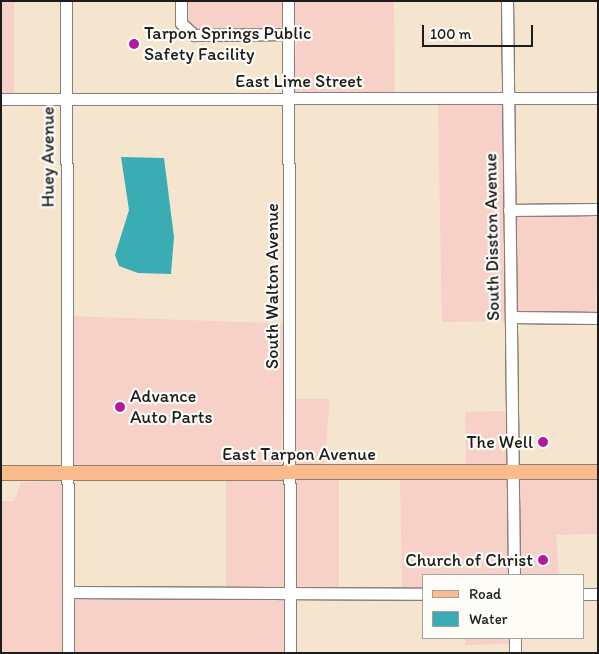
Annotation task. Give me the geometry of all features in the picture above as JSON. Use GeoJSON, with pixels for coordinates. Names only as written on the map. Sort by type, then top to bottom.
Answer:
{"type":"FeatureCollection","features":[{"type":"Feature","properties":{"kind":"main road","name":"East Tarpon Avenue"},"geometry":{"type":"LineString","coordinates":[[1,473],[598,472]]}},
{"type":"Feature","properties":{"kind":"street","name":"Huey Avenue"},"geometry":{"type":"LineString","coordinates":[[66,1],[68,653]]}},
{"type":"Feature","properties":{"kind":"street"},"geometry":{"type":"LineString","coordinates":[[181,1],[181,23],[194,35],[289,34]]}},
{"type":"Feature","properties":{"kind":"street","name":"South Walton Avenue"},"geometry":{"type":"LineString","coordinates":[[288,1],[290,99],[290,653]]}},
{"type":"Feature","properties":{"kind":"street","name":"South Disston Avenue"},"geometry":{"type":"LineString","coordinates":[[507,1],[514,574]]}},
{"type":"Feature","properties":{"kind":"street","name":"East Lime Street"},"geometry":{"type":"LineString","coordinates":[[1,99],[598,98]]}},
{"type":"Feature","properties":{"kind":"street"},"geometry":{"type":"LineString","coordinates":[[509,210],[598,210]]}},
{"type":"Feature","properties":{"kind":"street"},"geometry":{"type":"LineString","coordinates":[[511,317],[598,318]]}},
{"type":"Feature","properties":{"kind":"street"},"geometry":{"type":"LineString","coordinates":[[68,592],[422,594]]}},
{"type":"Feature","properties":{"kind":"street"},"geometry":{"type":"LineString","coordinates":[[584,594],[598,594]]}},
{"type":"Feature","properties":{"kind":"street"},"geometry":{"type":"LineString","coordinates":[[515,639],[515,653]]}},
{"type":"Feature","properties":{"kind":"shaded area"},"geometry":{"type":"Polygon","coordinates":[[[1,1],[14,1],[14,95],[1,95],[1,1]]]}},
{"type":"Feature","properties":{"kind":"shaded area"},"geometry":{"type":"Polygon","coordinates":[[[185,1],[285,1],[285,30],[195,31],[185,22],[185,1]]]}},
{"type":"Feature","properties":{"kind":"shaded area"},"geometry":{"type":"Polygon","coordinates":[[[292,1],[394,1],[395,94],[293,95],[297,35],[293,35],[292,1]]]}},
{"type":"Feature","properties":{"kind":"shaded area"},"geometry":{"type":"Polygon","coordinates":[[[504,103],[508,321],[442,322],[438,104],[504,103]]]}},
{"type":"Feature","properties":{"kind":"shaded area"},"geometry":{"type":"Polygon","coordinates":[[[513,216],[598,217],[596,314],[511,313],[513,216]]]}},
{"type":"Feature","properties":{"kind":"shaded area"},"geometry":{"type":"Polygon","coordinates":[[[71,316],[286,324],[281,476],[66,469],[71,316]]]}},
{"type":"Feature","properties":{"kind":"shaded area"},"geometry":{"type":"Polygon","coordinates":[[[293,399],[330,399],[324,468],[294,468],[293,399]]]}},
{"type":"Feature","properties":{"kind":"shaded area"},"geometry":{"type":"Polygon","coordinates":[[[508,411],[509,468],[466,469],[465,412],[508,411]]]}},
{"type":"Feature","properties":{"kind":"shaded area"},"geometry":{"type":"Polygon","coordinates":[[[598,476],[598,534],[556,535],[559,574],[518,574],[516,479],[598,476]]]}},
{"type":"Feature","properties":{"kind":"shaded area"},"geometry":{"type":"Polygon","coordinates":[[[226,477],[286,477],[286,589],[226,589],[226,477]]]}},
{"type":"Feature","properties":{"kind":"shaded area"},"geometry":{"type":"Polygon","coordinates":[[[294,477],[339,477],[339,589],[294,589],[294,477]]]}},
{"type":"Feature","properties":{"kind":"shaded area"},"geometry":{"type":"Polygon","coordinates":[[[509,477],[510,574],[422,574],[422,589],[402,589],[400,479],[509,477]]]}},
{"type":"Feature","properties":{"kind":"shaded area"},"geometry":{"type":"Polygon","coordinates":[[[63,481],[64,653],[1,653],[1,501],[14,501],[21,482],[63,481]]]}},
{"type":"Feature","properties":{"kind":"shaded area"},"geometry":{"type":"Polygon","coordinates":[[[71,597],[286,597],[286,653],[71,653],[71,597]]]}},
{"type":"Feature","properties":{"kind":"shaded area"},"geometry":{"type":"Polygon","coordinates":[[[465,639],[511,639],[511,644],[465,645],[465,639]]]}},
{"type":"Feature","properties":{"kind":"water"},"geometry":{"type":"Polygon","coordinates":[[[121,157],[164,158],[174,237],[171,274],[138,273],[119,266],[115,255],[129,210],[121,157]]]}},
{"type":"Feature","properties":{"kind":"place","name":"Tarpon Springs Public Safety Facility"},"geometry":{"type":"Point","coordinates":[134,44]}},
{"type":"Feature","properties":{"kind":"place","name":"Advance Auto Parts"},"geometry":{"type":"Point","coordinates":[120,407]}},
{"type":"Feature","properties":{"kind":"place","name":"The Well"},"geometry":{"type":"Point","coordinates":[543,442]}},
{"type":"Feature","properties":{"kind":"place","name":"Church of Christ"},"geometry":{"type":"Point","coordinates":[543,560]}}]}
